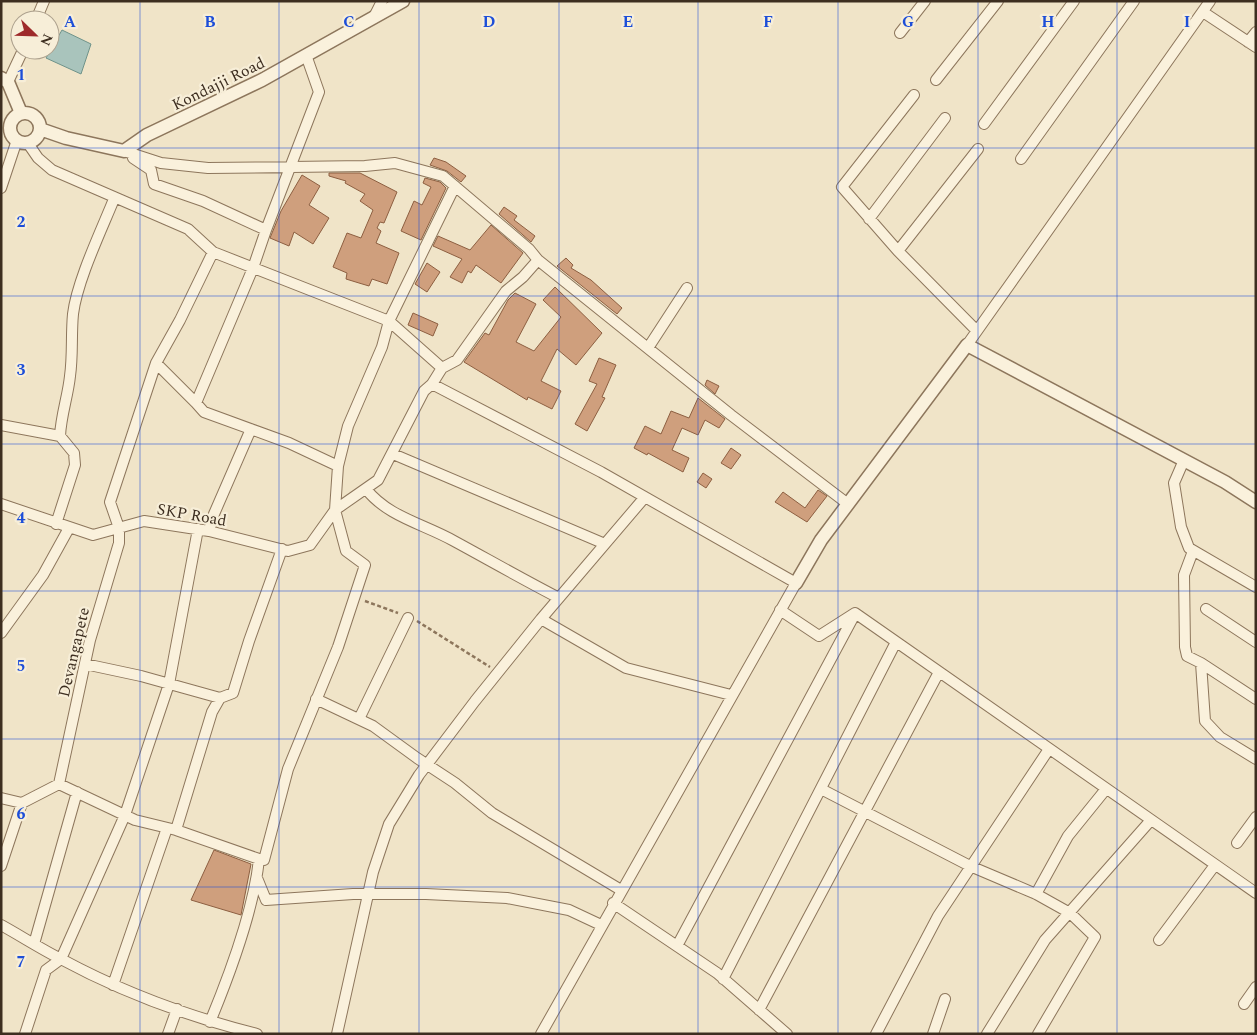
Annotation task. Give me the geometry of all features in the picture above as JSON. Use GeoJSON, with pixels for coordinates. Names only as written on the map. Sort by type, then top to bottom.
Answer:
{"type":"FeatureCollection","features":[{"type":"Feature","properties":{"kind":"street"},"geometry":{"type":"LineString","coordinates":[[374,17],[382,1]]}},
{"type":"Feature","properties":{"kind":"street","name":"Kondajji Road"},"geometry":{"type":"LineString","coordinates":[[124,151],[147,135],[262,80],[403,1]]}},
{"type":"Feature","properties":{"kind":"street"},"geometry":{"type":"LineString","coordinates":[[900,33],[926,1]]}},
{"type":"Feature","properties":{"kind":"street"},"geometry":{"type":"LineString","coordinates":[[936,80],[998,1]]}},
{"type":"Feature","properties":{"kind":"street"},"geometry":{"type":"LineString","coordinates":[[984,124],[1074,1]]}},
{"type":"Feature","properties":{"kind":"street"},"geometry":{"type":"LineString","coordinates":[[1021,159],[1134,1]]}},
{"type":"Feature","properties":{"kind":"street"},"geometry":{"type":"LineString","coordinates":[[541,1034],[613,903],[821,540],[967,346],[1210,1]]}},
{"type":"Feature","properties":{"kind":"street"},"geometry":{"type":"LineString","coordinates":[[1203,12],[1252,45],[1256,32]]}},
{"type":"Feature","properties":{"kind":"street"},"geometry":{"type":"LineString","coordinates":[[196,403],[253,268],[320,92],[306,55]]}},
{"type":"Feature","properties":{"kind":"street"},"geometry":{"type":"LineString","coordinates":[[17,60],[4,80],[21,113]]}},
{"type":"Feature","properties":{"kind":"street"},"geometry":{"type":"LineString","coordinates":[[914,95],[842,187],[898,251],[977,331]]}},
{"type":"Feature","properties":{"kind":"street"},"geometry":{"type":"LineString","coordinates":[[1,188],[14,138],[13,118],[21,113],[34,116],[40,129],[66,138],[124,151],[160,163],[208,168],[365,166],[395,163],[443,176],[529,248],[538,260],[731,415],[848,504]]}},
{"type":"Feature","properties":{"kind":"street"},"geometry":{"type":"LineString","coordinates":[[870,219],[945,118]]}},
{"type":"Feature","properties":{"kind":"street"},"geometry":{"type":"LineString","coordinates":[[14,138],[36,138],[40,129]]}},
{"type":"Feature","properties":{"kind":"street"},"geometry":{"type":"LineString","coordinates":[[14,138],[52,170],[114,199],[188,229],[213,252],[389,321],[442,368]]}},
{"type":"Feature","properties":{"kind":"street"},"geometry":{"type":"LineString","coordinates":[[898,251],[978,150]]}},
{"type":"Feature","properties":{"kind":"street"},"geometry":{"type":"LineString","coordinates":[[124,151],[151,170],[154,184],[203,201],[266,230]]}},
{"type":"Feature","properties":{"kind":"street"},"geometry":{"type":"LineString","coordinates":[[1,798],[22,803],[58,784],[125,815],[264,860],[288,769],[338,647],[365,565],[346,551],[335,510],[338,466],[348,426],[382,347],[389,321],[455,186]]}},
{"type":"Feature","properties":{"kind":"street"},"geometry":{"type":"LineString","coordinates":[[60,436],[61,418],[67,398],[73,355],[73,314],[94,248],[114,199]]}},
{"type":"Feature","properties":{"kind":"street"},"geometry":{"type":"LineString","coordinates":[[119,528],[110,502],[156,363],[180,320],[213,252]]}},
{"type":"Feature","properties":{"kind":"street"},"geometry":{"type":"LineString","coordinates":[[335,510],[378,480],[424,391],[432,384],[442,368],[457,360],[506,291],[524,277],[538,260]]}},
{"type":"Feature","properties":{"kind":"street"},"geometry":{"type":"LineString","coordinates":[[648,348],[687,288]]}},
{"type":"Feature","properties":{"kind":"street"},"geometry":{"type":"LineString","coordinates":[[967,346],[1225,482],[1256,502]]}},
{"type":"Feature","properties":{"kind":"street"},"geometry":{"type":"LineString","coordinates":[[156,363],[204,412],[289,443],[338,466]]}},
{"type":"Feature","properties":{"kind":"street"},"geometry":{"type":"LineString","coordinates":[[432,384],[601,472],[796,583]]}},
{"type":"Feature","properties":{"kind":"street"},"geometry":{"type":"LineString","coordinates":[[1,424],[60,436],[74,453],[75,465],[56,524]]}},
{"type":"Feature","properties":{"kind":"street"},"geometry":{"type":"LineString","coordinates":[[25,1034],[46,970],[61,960],[125,815],[169,684],[204,530],[214,514],[250,429]]}},
{"type":"Feature","properties":{"kind":"street"},"geometry":{"type":"LineString","coordinates":[[393,454],[605,544]]}},
{"type":"Feature","properties":{"kind":"street"},"geometry":{"type":"LineString","coordinates":[[1184,460],[1174,483],[1181,527],[1189,548],[1256,587]]}},
{"type":"Feature","properties":{"kind":"street"},"geometry":{"type":"LineString","coordinates":[[366,488],[385,508],[453,540],[559,598]]}},
{"type":"Feature","properties":{"kind":"street"},"geometry":{"type":"LineString","coordinates":[[337,1034],[373,872],[389,824],[427,765],[498,673],[645,497]]}},
{"type":"Feature","properties":{"kind":"street","name":"SKP Road"},"geometry":{"type":"LineString","coordinates":[[1,504],[92,535],[144,520],[204,530],[288,551],[310,545],[335,510]]}},
{"type":"Feature","properties":{"kind":"street"},"geometry":{"type":"LineString","coordinates":[[1,633],[43,575],[69,528]]}},
{"type":"Feature","properties":{"kind":"street","name":"Devangapete"},"geometry":{"type":"LineString","coordinates":[[58,784],[90,640],[119,543],[119,528]]}},
{"type":"Feature","properties":{"kind":"street"},"geometry":{"type":"LineString","coordinates":[[85,664],[220,698],[233,693],[249,640],[282,549]]}},
{"type":"Feature","properties":{"kind":"street"},"geometry":{"type":"LineString","coordinates":[[1193,551],[1184,575],[1185,647],[1187,656],[1256,699]]}},
{"type":"Feature","properties":{"kind":"street"},"geometry":{"type":"LineString","coordinates":[[1206,609],[1256,642]]}},
{"type":"Feature","properties":{"kind":"street"},"geometry":{"type":"LineString","coordinates":[[780,610],[819,636],[855,613]]}},
{"type":"Feature","properties":{"kind":"street"},"geometry":{"type":"LineString","coordinates":[[855,613],[1256,893]]}},
{"type":"Feature","properties":{"kind":"street"},"geometry":{"type":"LineString","coordinates":[[677,946],[855,613]]}},
{"type":"Feature","properties":{"kind":"street"},"geometry":{"type":"LineString","coordinates":[[359,719],[408,618]]}},
{"type":"Feature","properties":{"kind":"street"},"geometry":{"type":"LineString","coordinates":[[542,618],[626,668],[731,696]]}},
{"type":"Feature","properties":{"kind":"street"},"geometry":{"type":"LineString","coordinates":[[723,979],[896,642]]}},
{"type":"Feature","properties":{"kind":"street"},"geometry":{"type":"LineString","coordinates":[[1201,663],[1204,720],[1220,737],[1256,759]]}},
{"type":"Feature","properties":{"kind":"street"},"geometry":{"type":"LineString","coordinates":[[759,1010],[939,672]]}},
{"type":"Feature","properties":{"kind":"street"},"geometry":{"type":"LineString","coordinates":[[113,984],[172,829],[212,712],[220,698]]}},
{"type":"Feature","properties":{"kind":"street"},"geometry":{"type":"LineString","coordinates":[[316,700],[373,726],[455,783],[492,813],[621,890]]}},
{"type":"Feature","properties":{"kind":"street"},"geometry":{"type":"LineString","coordinates":[[876,1034],[938,916],[1049,749]]}},
{"type":"Feature","properties":{"kind":"street"},"geometry":{"type":"LineString","coordinates":[[820,789],[970,866],[1036,894],[1070,913],[1096,937],[1038,1034]]}},
{"type":"Feature","properties":{"kind":"street"},"geometry":{"type":"LineString","coordinates":[[1036,894],[1068,836],[1106,789]]}},
{"type":"Feature","properties":{"kind":"street"},"geometry":{"type":"LineString","coordinates":[[34,944],[77,792]]}},
{"type":"Feature","properties":{"kind":"street"},"geometry":{"type":"LineString","coordinates":[[1,866],[22,803]]}},
{"type":"Feature","properties":{"kind":"street"},"geometry":{"type":"LineString","coordinates":[[1238,844],[1256,817]]}},
{"type":"Feature","properties":{"kind":"street"},"geometry":{"type":"LineString","coordinates":[[987,1034],[1046,940],[1151,820]]}},
{"type":"Feature","properties":{"kind":"street"},"geometry":{"type":"LineString","coordinates":[[210,1022],[224,990],[257,878],[259,859]]}},
{"type":"Feature","properties":{"kind":"street"},"geometry":{"type":"LineString","coordinates":[[1159,940],[1215,865]]}},
{"type":"Feature","properties":{"kind":"street"},"geometry":{"type":"LineString","coordinates":[[257,878],[266,900],[368,894],[507,898],[569,910],[601,925]]}},
{"type":"Feature","properties":{"kind":"street"},"geometry":{"type":"LineString","coordinates":[[613,903],[723,979],[787,1034]]}},
{"type":"Feature","properties":{"kind":"street"},"geometry":{"type":"LineString","coordinates":[[1,925],[61,960],[113,984],[210,1022],[257,1034]]}},
{"type":"Feature","properties":{"kind":"street"},"geometry":{"type":"LineString","coordinates":[[1244,1004],[1256,987]]}},
{"type":"Feature","properties":{"kind":"street"},"geometry":{"type":"LineString","coordinates":[[933,1034],[945,999]]}},
{"type":"Feature","properties":{"kind":"street"},"geometry":{"type":"LineString","coordinates":[[168,1034],[177,1009]]}},
{"type":"Feature","properties":{"kind":"path"},"geometry":{"type":"LineString","coordinates":[[354,598],[424,624],[485,662],[498,673]]}},
{"type":"Feature","properties":{"kind":"water"},"geometry":{"type":"Polygon","coordinates":[[[62,30],[91,44],[81,74],[50,60],[60,60],[60,34],[62,30]]]}},
{"type":"Feature","properties":{"kind":"building"},"geometry":{"type":"Polygon","coordinates":[[[434,158],[446,162],[466,176],[461,182],[447,171],[430,165],[434,158]]]}},
{"type":"Feature","properties":{"kind":"building"},"geometry":{"type":"Polygon","coordinates":[[[329,173],[360,173],[397,192],[384,223],[380,222],[377,228],[381,231],[376,243],[399,253],[387,284],[372,279],[369,286],[346,279],[347,273],[333,267],[347,233],[361,238],[373,210],[360,201],[365,194],[345,183],[346,181],[329,176],[329,173]]]}},
{"type":"Feature","properties":{"kind":"building"},"geometry":{"type":"Polygon","coordinates":[[[302,175],[320,186],[309,205],[329,218],[313,244],[294,232],[289,246],[270,238],[281,211],[302,175]]]}},
{"type":"Feature","properties":{"kind":"building"},"geometry":{"type":"Polygon","coordinates":[[[425,178],[440,182],[446,188],[421,240],[401,231],[414,201],[422,205],[431,187],[423,183],[425,178]]]}},
{"type":"Feature","properties":{"kind":"building"},"geometry":{"type":"Polygon","coordinates":[[[504,207],[517,216],[514,220],[535,236],[531,242],[499,214],[504,207]]]}},
{"type":"Feature","properties":{"kind":"building"},"geometry":{"type":"Polygon","coordinates":[[[491,225],[523,253],[501,283],[476,265],[471,273],[468,271],[462,283],[450,277],[462,259],[433,246],[438,236],[470,250],[491,225]]]}},
{"type":"Feature","properties":{"kind":"building"},"geometry":{"type":"Polygon","coordinates":[[[566,258],[573,265],[571,268],[591,280],[622,308],[617,314],[557,266],[566,258]]]}},
{"type":"Feature","properties":{"kind":"building"},"geometry":{"type":"Polygon","coordinates":[[[427,263],[440,272],[427,292],[415,284],[427,263]]]}},
{"type":"Feature","properties":{"kind":"building"},"geometry":{"type":"Polygon","coordinates":[[[555,287],[602,333],[576,365],[557,349],[541,381],[561,391],[552,409],[528,397],[527,400],[464,362],[485,333],[489,335],[508,300],[515,293],[536,304],[516,342],[534,351],[561,317],[543,300],[555,287]]]}},
{"type":"Feature","properties":{"kind":"building"},"geometry":{"type":"Polygon","coordinates":[[[413,313],[438,324],[433,336],[408,325],[413,313]]]}},
{"type":"Feature","properties":{"kind":"building"},"geometry":{"type":"Polygon","coordinates":[[[599,358],[616,365],[602,397],[605,398],[587,431],[575,424],[597,384],[589,381],[599,358]]]}},
{"type":"Feature","properties":{"kind":"building"},"geometry":{"type":"Polygon","coordinates":[[[707,380],[719,386],[715,394],[705,385],[707,380]]]}},
{"type":"Feature","properties":{"kind":"building"},"geometry":{"type":"Polygon","coordinates":[[[698,398],[725,419],[719,428],[705,420],[698,435],[682,428],[672,450],[689,458],[683,472],[648,453],[647,455],[634,448],[645,426],[661,434],[671,411],[689,418],[698,398]]]}},
{"type":"Feature","properties":{"kind":"building"},"geometry":{"type":"Polygon","coordinates":[[[731,448],[741,455],[731,469],[721,463],[731,448]]]}},
{"type":"Feature","properties":{"kind":"building"},"geometry":{"type":"Polygon","coordinates":[[[703,473],[712,479],[706,488],[697,482],[703,473]]]}},
{"type":"Feature","properties":{"kind":"building"},"geometry":{"type":"Polygon","coordinates":[[[818,490],[827,496],[807,522],[775,502],[783,492],[805,508],[818,490]]]}},
{"type":"Feature","properties":{"kind":"building"},"geometry":{"type":"Polygon","coordinates":[[[214,850],[251,864],[241,915],[191,900],[214,850]]]}}]}
